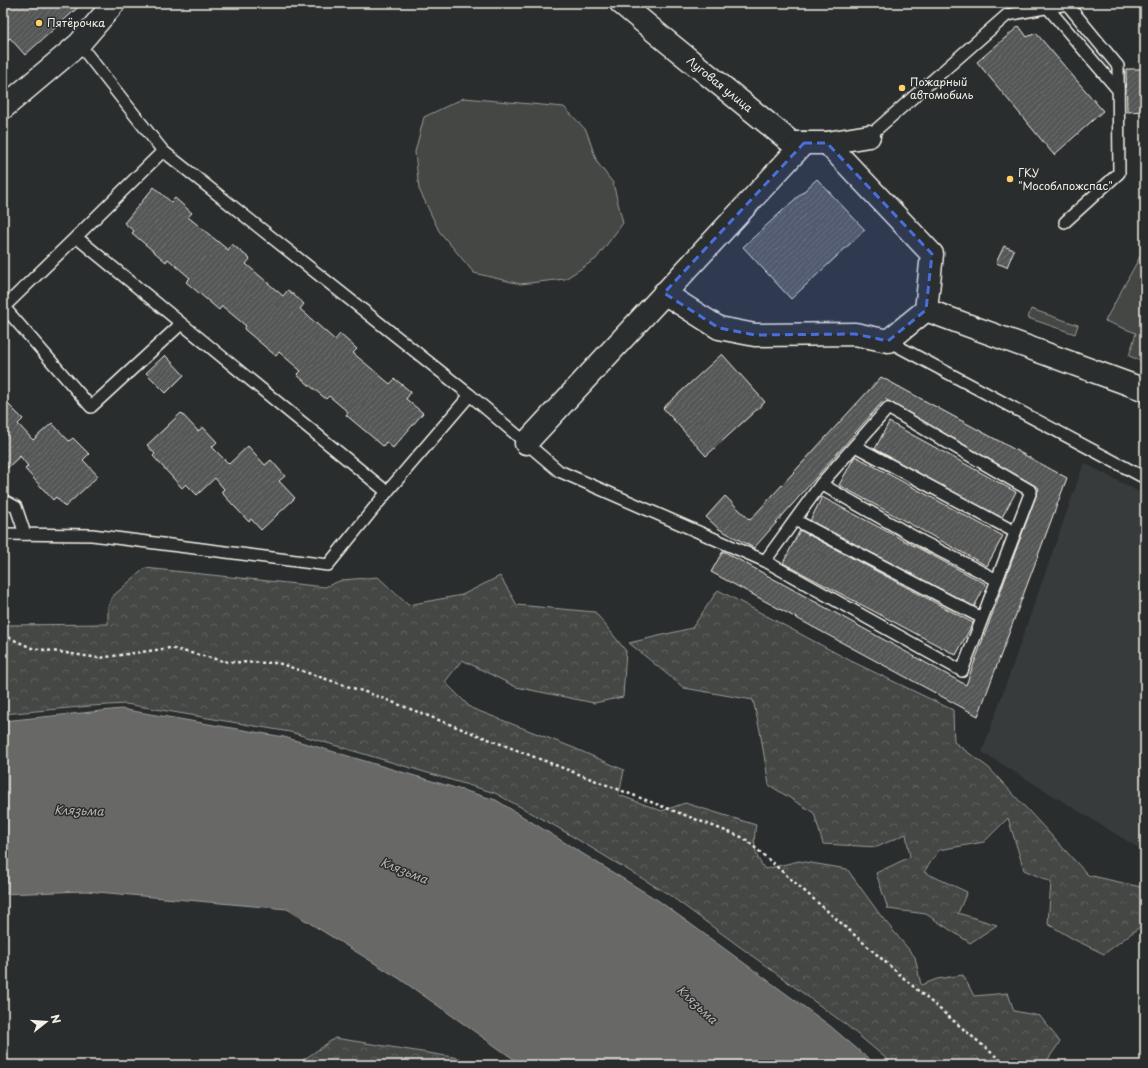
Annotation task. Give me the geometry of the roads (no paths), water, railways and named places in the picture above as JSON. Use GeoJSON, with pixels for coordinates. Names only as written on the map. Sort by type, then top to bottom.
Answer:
{"type":"FeatureCollection","features":[{"type":"Feature","properties":{"kind":"street"},"geometry":{"type":"LineString","coordinates":[[5,99],[79,44],[114,3]]}},
{"type":"Feature","properties":{"kind":"street","name":"Луговая улица"},"geometry":{"type":"LineString","coordinates":[[621,3],[658,35],[792,143],[827,142],[869,136]]}},
{"type":"Feature","properties":{"kind":"street"},"geometry":{"type":"LineString","coordinates":[[664,293],[719,328],[755,334],[855,334],[888,341],[926,310],[932,254],[827,142]]}},
{"type":"Feature","properties":{"kind":"street"},"geometry":{"type":"LineString","coordinates":[[526,443],[804,143]]}},
{"type":"Feature","properties":{"kind":"street"},"geometry":{"type":"LineString","coordinates":[[926,310],[1145,390]]}},
{"type":"Feature","properties":{"kind":"lane"},"geometry":{"type":"LineString","coordinates":[[869,136],[1007,15],[1067,4],[1118,66],[1119,172],[1065,222]]}},
{"type":"Feature","properties":{"kind":"lane"},"geometry":{"type":"LineString","coordinates":[[1047,7],[1118,90]]}},
{"type":"Feature","properties":{"kind":"lane"},"geometry":{"type":"LineString","coordinates":[[79,44],[163,150],[470,395],[559,471],[765,561],[962,671],[1031,491],[888,408],[821,484],[765,561]]}},
{"type":"Feature","properties":{"kind":"lane"},"geometry":{"type":"LineString","coordinates":[[163,150],[4,308],[91,407],[181,324]]}},
{"type":"Feature","properties":{"kind":"lane"},"geometry":{"type":"LineString","coordinates":[[76,236],[181,324],[387,492]]}},
{"type":"Feature","properties":{"kind":"lane"},"geometry":{"type":"LineString","coordinates":[[888,341],[1145,478]]}},
{"type":"Feature","properties":{"kind":"lane"},"geometry":{"type":"LineString","coordinates":[[3,534],[92,535],[328,565],[387,492],[470,395]]}},
{"type":"Feature","properties":{"kind":"lane"},"geometry":{"type":"LineString","coordinates":[[855,446],[1015,532]]}},
{"type":"Feature","properties":{"kind":"lane"},"geometry":{"type":"LineString","coordinates":[[821,484],[925,543],[997,580]]}},
{"type":"Feature","properties":{"kind":"lane"},"geometry":{"type":"LineString","coordinates":[[3,500],[16,507],[26,534]]}},
{"type":"Feature","properties":{"kind":"lane"},"geometry":{"type":"LineString","coordinates":[[795,520],[982,618]]}},
{"type":"Feature","properties":{"kind":"water","name":"Клязьма"},"geometry":{"type":"Polygon","coordinates":[[[121,709],[284,737],[496,800],[659,901],[829,1025],[876,1065],[522,1065],[400,979],[287,909],[86,891],[3,894],[3,721],[121,709]]]}},
{"type":"Feature","properties":{"kind":"place","name":"Пятёрочка"},"geometry":{"type":"Point","coordinates":[39,23]}},
{"type":"Feature","properties":{"kind":"place","name":"Пожарный автомобиль"},"geometry":{"type":"Point","coordinates":[902,88]}},
{"type":"Feature","properties":{"kind":"place","name":"ГКУ \"Мособлпожспас\""},"geometry":{"type":"Point","coordinates":[1010,179]}}]}
